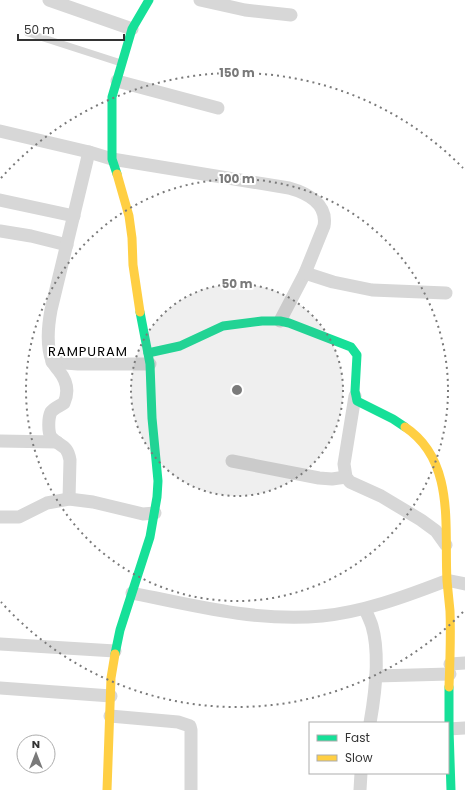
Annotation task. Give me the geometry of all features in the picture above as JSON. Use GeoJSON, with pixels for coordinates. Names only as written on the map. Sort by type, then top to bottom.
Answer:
{"type":"FeatureCollection","features":[{"type":"Feature","properties":{"kind":"main road"},"geometry":{"type":"LineString","coordinates":[[108,790],[110,696],[115,651],[120,630],[150,537],[155,513],[158,481],[152,418],[149,358],[140,316],[133,265],[132,238],[129,216],[112,159],[111,123],[112,97],[121,64],[132,29],[149,0]]}},
{"type":"Feature","properties":{"kind":"main road"},"geometry":{"type":"LineString","coordinates":[[149,358],[180,346],[223,326],[280,321],[301,327],[345,344],[355,351],[358,362],[354,391],[357,400],[363,405],[393,418],[408,429],[427,447],[436,464],[443,487],[446,512],[447,581],[450,612],[449,729],[451,790]]}},
{"type":"Feature","properties":{"kind":"street"},"geometry":{"type":"LineString","coordinates":[[49,0],[132,29]]}},
{"type":"Feature","properties":{"kind":"street"},"geometry":{"type":"LineString","coordinates":[[200,0],[245,10],[291,15]]}},
{"type":"Feature","properties":{"kind":"street"},"geometry":{"type":"LineString","coordinates":[[117,81],[218,108]]}},
{"type":"Feature","properties":{"kind":"street"},"geometry":{"type":"LineString","coordinates":[[0,132],[90,152],[112,159],[283,187],[300,191],[318,203],[323,209],[325,219],[324,226],[305,273],[280,321]]}},
{"type":"Feature","properties":{"kind":"street"},"geometry":{"type":"LineString","coordinates":[[69,499],[69,454],[62,445],[52,438],[49,433],[50,414],[54,409],[64,403],[67,390],[63,376],[52,362],[49,344],[50,319],[90,152]]}},
{"type":"Feature","properties":{"kind":"street"},"geometry":{"type":"LineString","coordinates":[[0,200],[74,216]]}},
{"type":"Feature","properties":{"kind":"street"},"geometry":{"type":"LineString","coordinates":[[0,231],[31,236],[67,245]]}},
{"type":"Feature","properties":{"kind":"street"},"geometry":{"type":"LineString","coordinates":[[305,273],[334,282],[372,290],[446,293]]}},
{"type":"Feature","properties":{"kind":"street"},"geometry":{"type":"LineString","coordinates":[[52,362],[78,364],[149,358]]}},
{"type":"Feature","properties":{"kind":"street"},"geometry":{"type":"LineString","coordinates":[[355,396],[344,464],[346,477],[350,482],[380,496],[422,520],[436,531],[446,545]]}},
{"type":"Feature","properties":{"kind":"street"},"geometry":{"type":"LineString","coordinates":[[0,442],[57,442]]}},
{"type":"Feature","properties":{"kind":"street"},"geometry":{"type":"LineString","coordinates":[[232,461],[319,478],[332,479],[346,477]]}},
{"type":"Feature","properties":{"kind":"street"},"geometry":{"type":"LineString","coordinates":[[0,517],[19,517],[47,503],[69,499],[93,502],[143,514],[155,513]]}},
{"type":"Feature","properties":{"kind":"street"},"geometry":{"type":"LineString","coordinates":[[132,593],[241,614],[296,617],[323,616],[365,609],[447,581],[465,584]]}},
{"type":"Feature","properties":{"kind":"street"},"geometry":{"type":"LineString","coordinates":[[365,609],[372,626],[374,638],[376,676],[375,697],[370,722]]}},
{"type":"Feature","properties":{"kind":"street"},"geometry":{"type":"LineString","coordinates":[[0,644],[115,651]]}},
{"type":"Feature","properties":{"kind":"street"},"geometry":{"type":"LineString","coordinates":[[376,676],[450,669],[465,663]]}},
{"type":"Feature","properties":{"kind":"street"},"geometry":{"type":"LineString","coordinates":[[0,688],[110,696]]}},
{"type":"Feature","properties":{"kind":"street"},"geometry":{"type":"LineString","coordinates":[[110,716],[178,722],[190,726],[191,790]]}},
{"type":"Feature","properties":{"kind":"street"},"geometry":{"type":"LineString","coordinates":[[449,729],[465,728]]}},
{"type":"Feature","properties":{"kind":"street"},"geometry":{"type":"LineString","coordinates":[[360,790],[361,774]]}},
{"type":"Feature","properties":{"kind":"lane"},"geometry":{"type":"LineString","coordinates":[[28,33],[121,64]]}},
{"type":"Feature","properties":{"kind":"traffic: fast"},"geometry":{"type":"LineString","coordinates":[[117,174],[112,159],[112,97],[132,29],[149,0]]}},
{"type":"Feature","properties":{"kind":"traffic: fast"},"geometry":{"type":"LineString","coordinates":[[115,654],[120,630],[150,537],[157,497],[158,481],[152,418],[150,364],[140,312]]}},
{"type":"Feature","properties":{"kind":"traffic: fast"},"geometry":{"type":"LineString","coordinates":[[148,353],[180,346],[223,326],[262,321],[280,321],[289,323],[351,347],[357,355],[355,391],[357,401],[393,419],[405,427]]}},
{"type":"Feature","properties":{"kind":"traffic: fast"},"geometry":{"type":"LineString","coordinates":[[449,687],[451,790]]}},
{"type":"Feature","properties":{"kind":"traffic: slow"},"geometry":{"type":"LineString","coordinates":[[117,174],[129,216],[132,238],[133,265],[140,312]]}},
{"type":"Feature","properties":{"kind":"traffic: slow"},"geometry":{"type":"LineString","coordinates":[[405,427],[421,441],[433,458],[440,477],[444,497],[446,518],[447,581],[450,611],[449,687]]}},
{"type":"Feature","properties":{"kind":"traffic: slow"},"geometry":{"type":"LineString","coordinates":[[107,790],[111,678],[115,654]]}},
{"type":"Feature","properties":{"kind":"district","name":"RAMPURAM"},"geometry":{"type":"Point","coordinates":[88,351]}}]}
